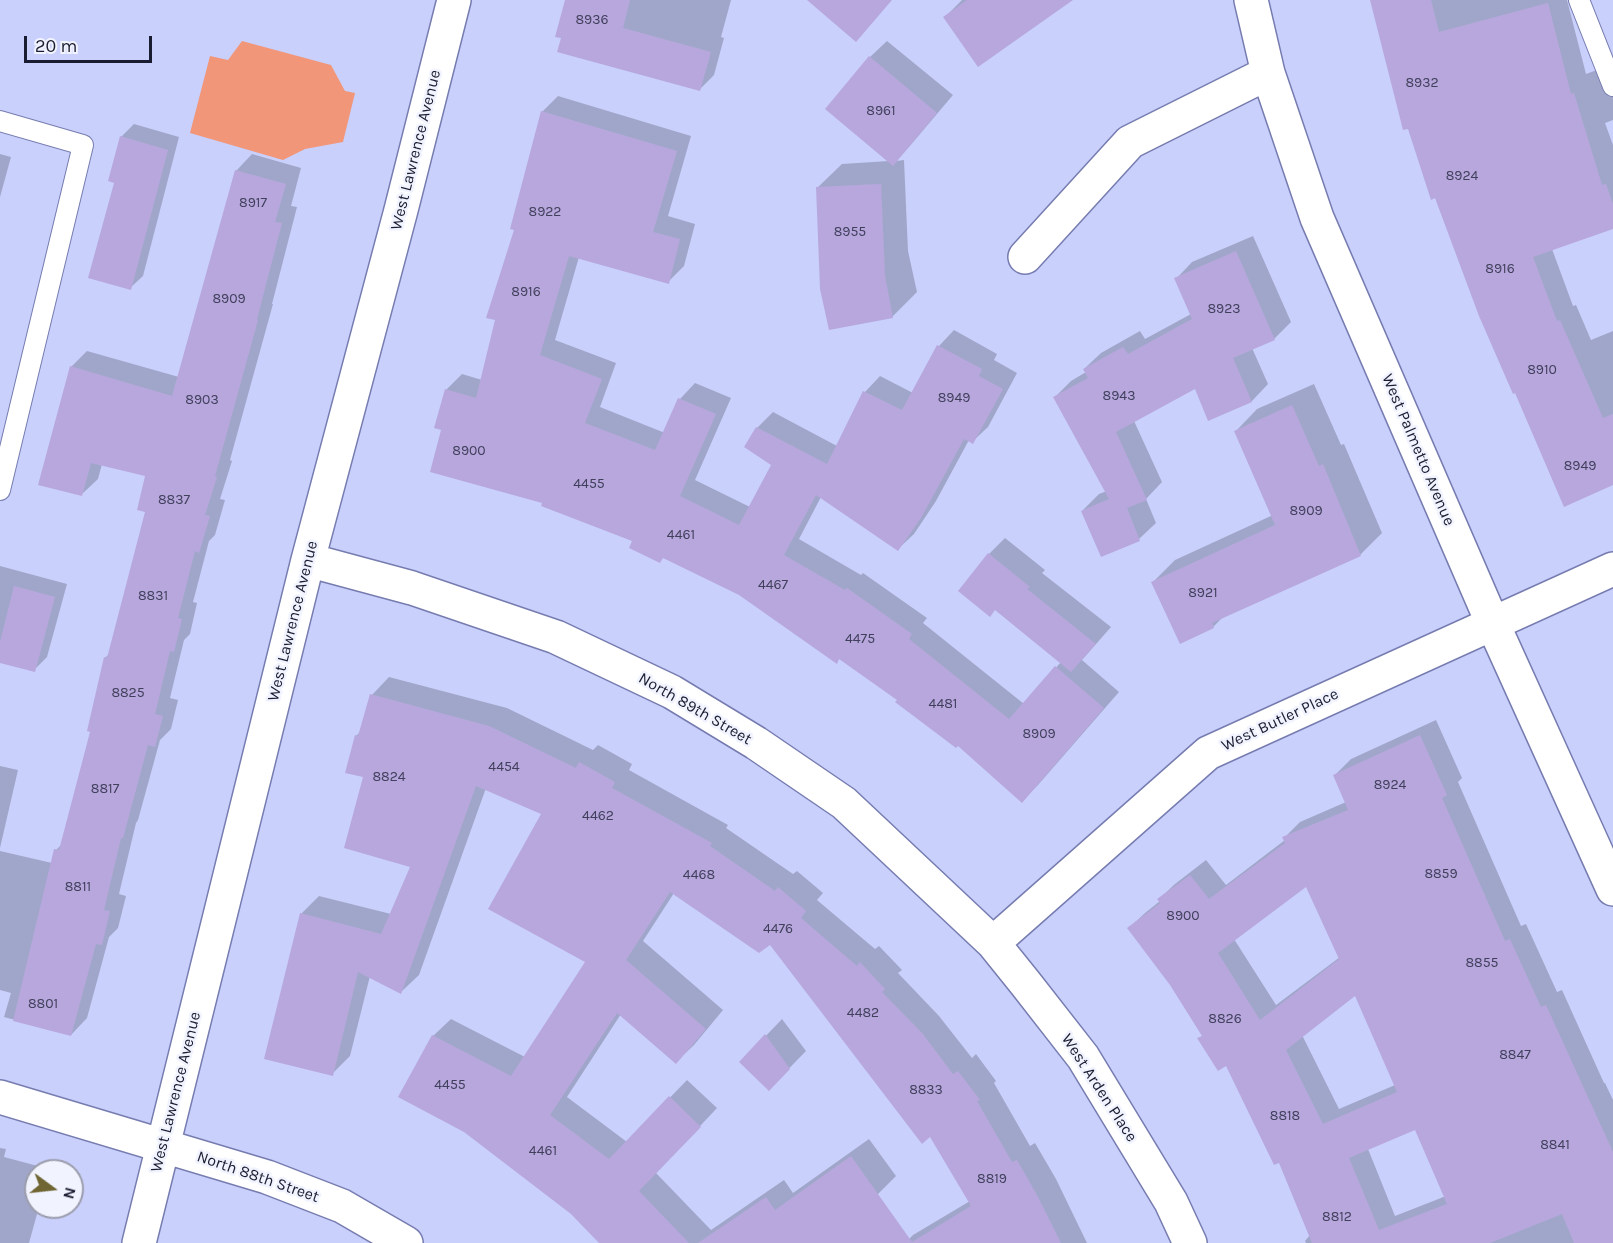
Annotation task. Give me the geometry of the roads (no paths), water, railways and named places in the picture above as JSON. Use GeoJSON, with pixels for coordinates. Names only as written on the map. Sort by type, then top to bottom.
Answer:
{"type":"FeatureCollection","features":[{"type":"Feature","properties":{"kind":"street","name":"West Lawrence Avenue"},"geometry":{"type":"LineString","coordinates":[[139,1243],[308,560],[454,0]]}},
{"type":"Feature","properties":{"kind":"street","name":"West Palmetto Avenue"},"geometry":{"type":"LineString","coordinates":[[1251,0],[1268,73],[1317,218],[1492,622],[1613,889]]}},
{"type":"Feature","properties":{"kind":"street"},"geometry":{"type":"LineString","coordinates":[[1025,257],[1130,142],[1268,73]]}},
{"type":"Feature","properties":{"kind":"street","name":"North 89th Street"},"geometry":{"type":"LineString","coordinates":[[308,560],[412,588],[556,637],[672,692],[756,743],[843,803],[993,943]]}},
{"type":"Feature","properties":{"kind":"street","name":"West Butler Place"},"geometry":{"type":"LineString","coordinates":[[993,943],[1208,753],[1613,569]]}},
{"type":"Feature","properties":{"kind":"street","name":"West Arden Place"},"geometry":{"type":"LineString","coordinates":[[993,943],[1083,1057],[1171,1202],[1190,1243]]}},
{"type":"Feature","properties":{"kind":"street","name":"North 88th Street"},"geometry":{"type":"LineString","coordinates":[[0,1097],[267,1176],[342,1206],[406,1243]]}},
{"type":"Feature","properties":{"kind":"lane"},"geometry":{"type":"LineString","coordinates":[[1579,0],[1613,86]]}},
{"type":"Feature","properties":{"kind":"lane"},"geometry":{"type":"LineString","coordinates":[[0,121],[83,145],[0,490]]}}]}
